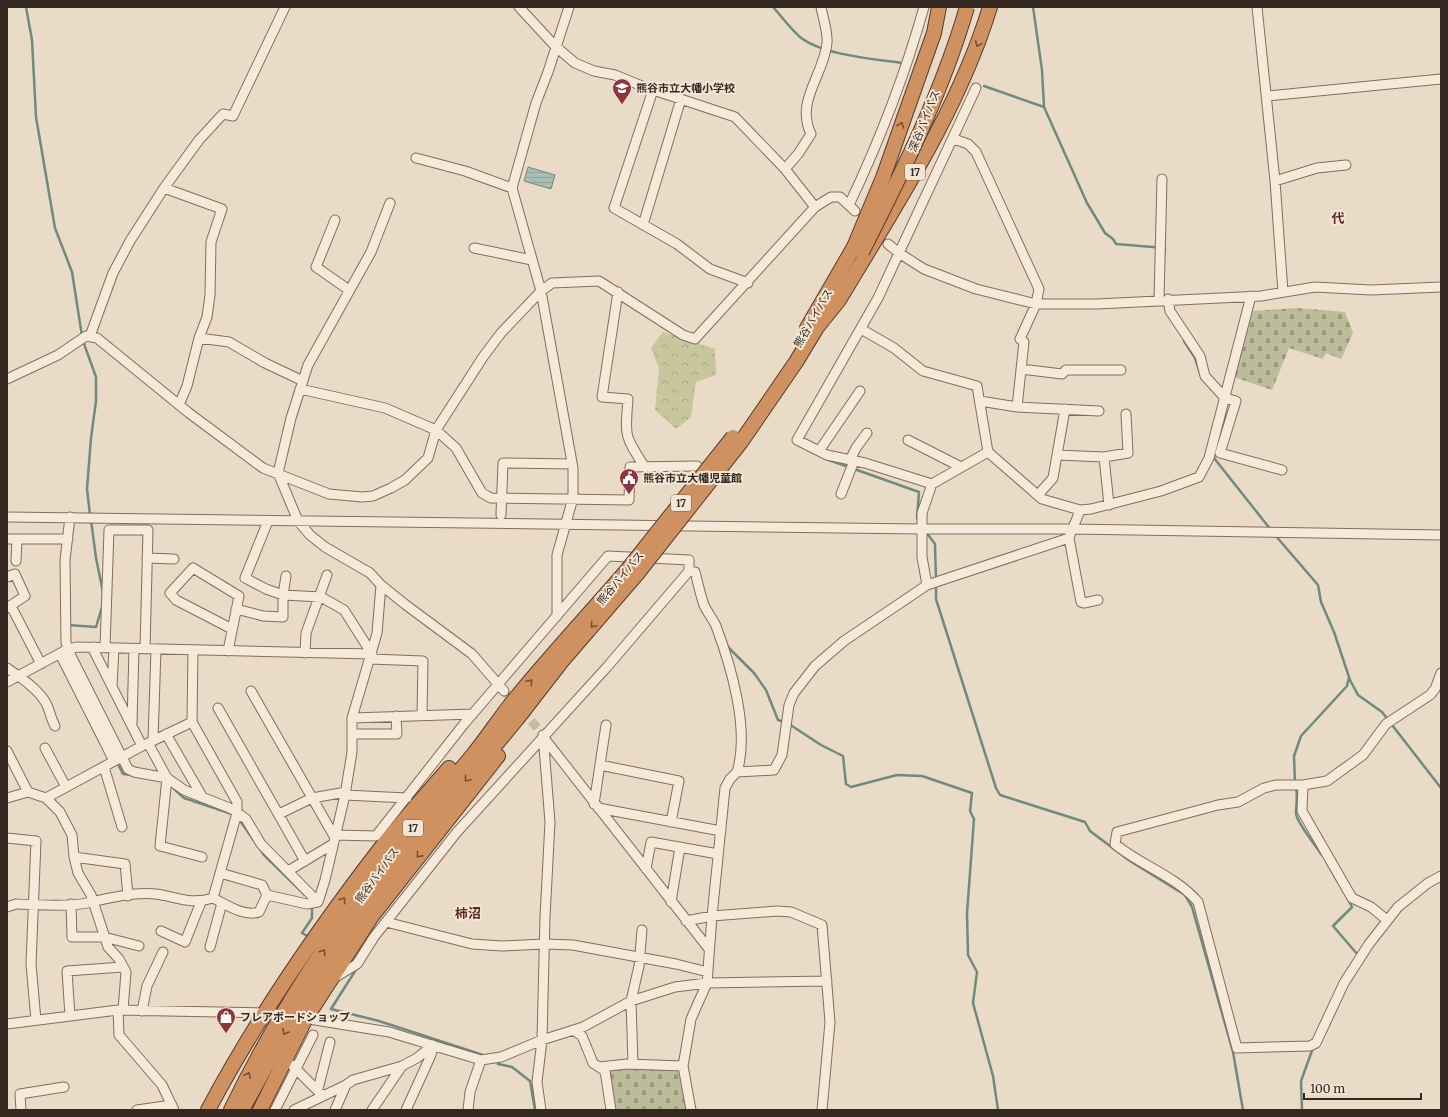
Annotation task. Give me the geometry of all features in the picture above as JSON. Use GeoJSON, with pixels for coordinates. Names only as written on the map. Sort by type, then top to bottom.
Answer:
{"type":"FeatureCollection","features":[{"type":"Feature","properties":{"kind":"highway","name":"熊谷バイパス"},"geometry":{"type":"LineString","coordinates":[[231,1110],[249,1073],[294,1017],[355,923],[397,864],[517,719],[737,440],[818,326],[858,249],[934,33],[939,7]]}},
{"type":"Feature","properties":{"kind":"highway","name":"深谷バイパス"},"geometry":{"type":"LineString","coordinates":[[858,249],[914,125],[957,7]]}},
{"type":"Feature","properties":{"kind":"highway","name":"深谷バイパス"},"geometry":{"type":"LineString","coordinates":[[858,249],[902,174],[923,127],[967,7]]}},
{"type":"Feature","properties":{"kind":"highway","name":"17"},"geometry":{"type":"LineString","coordinates":[[818,326],[839,300],[945,117],[982,35],[990,7]]}},
{"type":"Feature","properties":{"kind":"highway","name":"熊谷バイパス"},"geometry":{"type":"LineString","coordinates":[[737,440],[858,249]]}},
{"type":"Feature","properties":{"kind":"highway","name":"熊谷バイパス"},"geometry":{"type":"LineString","coordinates":[[242,1110],[294,1017],[342,923],[383,866],[474,755],[506,692],[633,572]]}},
{"type":"Feature","properties":{"kind":"highway","name":"17"},"geometry":{"type":"LineString","coordinates":[[260,1110],[290,1064],[294,1017],[329,981],[372,916],[484,775],[521,724],[562,661]]}},
{"type":"Feature","properties":{"kind":"highway","name":"17"},"geometry":{"type":"LineString","coordinates":[[208,1110],[264,1013],[302,956],[381,848],[452,766],[506,692]]}},
{"type":"Feature","properties":{"kind":"street"},"geometry":{"type":"LineString","coordinates":[[7,379],[58,355],[88,336],[113,273],[130,242],[164,188],[199,140],[223,114],[233,116],[285,7]]}},
{"type":"Feature","properties":{"kind":"street"},"geometry":{"type":"LineString","coordinates":[[519,7],[555,46],[576,62],[594,71],[615,75],[653,90],[735,117],[785,168],[815,207]]}},
{"type":"Feature","properties":{"kind":"street"},"geometry":{"type":"LineString","coordinates":[[557,616],[557,555],[573,498],[572,464],[541,291],[512,188],[532,116],[569,7]]}},
{"type":"Feature","properties":{"kind":"street"},"geometry":{"type":"LineString","coordinates":[[785,168],[798,154],[811,134],[807,125],[806,102],[826,48],[821,7]]}},
{"type":"Feature","properties":{"kind":"street"},"geometry":{"type":"LineString","coordinates":[[88,336],[105,343],[179,405],[263,468],[329,494],[354,497],[373,496],[405,480],[428,458],[436,430],[500,333],[541,291],[552,284],[599,280],[683,335],[695,339],[748,283],[815,207],[831,197],[840,197],[852,208],[911,53],[924,7]]}},
{"type":"Feature","properties":{"kind":"street"},"geometry":{"type":"LineString","coordinates":[[1257,7],[1275,181],[1283,292]]}},
{"type":"Feature","properties":{"kind":"street"},"geometry":{"type":"LineString","coordinates":[[1267,96],[1441,79]]}},
{"type":"Feature","properties":{"kind":"street"},"geometry":{"type":"LineString","coordinates":[[932,484],[827,455],[797,440],[878,298],[954,138],[976,88]]}},
{"type":"Feature","properties":{"kind":"street"},"geometry":{"type":"LineString","coordinates":[[653,90],[614,208],[677,244],[710,269],[748,283]]}},
{"type":"Feature","properties":{"kind":"street"},"geometry":{"type":"LineString","coordinates":[[643,225],[681,99]]}},
{"type":"Feature","properties":{"kind":"street"},"geometry":{"type":"LineString","coordinates":[[954,138],[968,144],[976,152],[1039,289],[1036,304],[1020,339],[1024,342],[1017,407]]}},
{"type":"Feature","properties":{"kind":"street"},"geometry":{"type":"LineString","coordinates":[[416,158],[465,171],[512,188]]}},
{"type":"Feature","properties":{"kind":"street"},"geometry":{"type":"LineString","coordinates":[[1275,181],[1317,168],[1346,166]]}},
{"type":"Feature","properties":{"kind":"street"},"geometry":{"type":"LineString","coordinates":[[1162,179],[1160,253],[1162,300],[1200,356],[1205,376],[1225,398],[1236,401],[1220,453],[1282,470]]}},
{"type":"Feature","properties":{"kind":"street"},"geometry":{"type":"LineString","coordinates":[[164,188],[222,209],[212,242],[210,295],[207,317],[199,338],[187,386],[179,405]]}},
{"type":"Feature","properties":{"kind":"street"},"geometry":{"type":"LineString","coordinates":[[390,203],[371,252],[308,366],[291,418],[278,473],[298,521],[325,547],[370,573],[381,585],[472,654],[506,692]]}},
{"type":"Feature","properties":{"kind":"street"},"geometry":{"type":"LineString","coordinates":[[335,220],[316,267],[350,290]]}},
{"type":"Feature","properties":{"kind":"street"},"geometry":{"type":"LineString","coordinates":[[888,244],[924,269],[976,289],[1036,304],[1097,304],[1251,296],[1315,287],[1371,290],[1441,287]]}},
{"type":"Feature","properties":{"kind":"street"},"geometry":{"type":"LineString","coordinates":[[474,248],[532,260]]}},
{"type":"Feature","properties":{"kind":"street"},"geometry":{"type":"LineString","coordinates":[[618,292],[602,397],[628,399],[626,432],[628,441],[644,466]]}},
{"type":"Feature","properties":{"kind":"street"},"geometry":{"type":"LineString","coordinates":[[861,329],[894,348],[923,371],[977,386],[988,452],[1042,499],[1080,510],[1109,505],[1167,489],[1199,477],[1209,458],[1251,296]]}},
{"type":"Feature","properties":{"kind":"street"},"geometry":{"type":"LineString","coordinates":[[199,338],[229,342],[302,385],[384,408],[436,430],[456,448],[482,493],[491,498],[629,500],[630,466],[697,466]]}},
{"type":"Feature","properties":{"kind":"street"},"geometry":{"type":"LineString","coordinates":[[1021,369],[1062,374],[1066,370],[1121,370]]}},
{"type":"Feature","properties":{"kind":"street"},"geometry":{"type":"LineString","coordinates":[[819,451],[860,391]]}},
{"type":"Feature","properties":{"kind":"street"},"geometry":{"type":"LineString","coordinates":[[980,401],[1017,407],[1098,411]]}},
{"type":"Feature","properties":{"kind":"street"},"geometry":{"type":"LineString","coordinates":[[1038,495],[1053,478],[1065,409]]}},
{"type":"Feature","properties":{"kind":"street"},"geometry":{"type":"LineString","coordinates":[[1057,455],[1104,457],[1128,453],[1126,414]]}},
{"type":"Feature","properties":{"kind":"street"},"geometry":{"type":"LineString","coordinates":[[841,494],[856,448],[867,433]]}},
{"type":"Feature","properties":{"kind":"street"},"geometry":{"type":"LineString","coordinates":[[908,440],[961,467]]}},
{"type":"Feature","properties":{"kind":"street"},"geometry":{"type":"LineString","coordinates":[[929,584],[922,557],[922,513],[932,484],[988,452]]}},
{"type":"Feature","properties":{"kind":"street"},"geometry":{"type":"LineString","coordinates":[[1104,457],[1109,505]]}},
{"type":"Feature","properties":{"kind":"street"},"geometry":{"type":"LineString","coordinates":[[501,515],[503,463],[572,464]]}},
{"type":"Feature","properties":{"kind":"street"},"geometry":{"type":"LineString","coordinates":[[737,772],[774,770],[782,755],[789,705],[794,692],[815,666],[844,641],[929,584],[1012,558],[1070,533],[1077,523],[1080,510]]}},
{"type":"Feature","properties":{"kind":"street"},"geometry":{"type":"LineString","coordinates":[[7,517],[922,529],[1070,533],[1441,535]]}},
{"type":"Feature","properties":{"kind":"street"},"geometry":{"type":"LineString","coordinates":[[70,517],[65,560],[66,643],[117,760]]}},
{"type":"Feature","properties":{"kind":"street"},"geometry":{"type":"LineString","coordinates":[[268,521],[245,578],[266,589],[283,595],[321,597],[344,610],[371,657]]}},
{"type":"Feature","properties":{"kind":"street"},"geometry":{"type":"LineString","coordinates":[[112,688],[109,648],[109,530],[148,530],[144,649]]}},
{"type":"Feature","properties":{"kind":"street"},"geometry":{"type":"LineString","coordinates":[[1070,533],[1081,602],[1084,603],[1098,600]]}},
{"type":"Feature","properties":{"kind":"street"},"geometry":{"type":"LineString","coordinates":[[7,539],[68,539]]}},
{"type":"Feature","properties":{"kind":"street"},"geometry":{"type":"LineString","coordinates":[[16,561],[17,539]]}},
{"type":"Feature","properties":{"kind":"street"},"geometry":{"type":"LineString","coordinates":[[288,871],[305,861],[334,838],[376,836],[473,714],[506,692],[557,616],[608,556],[689,560],[689,571],[456,832],[386,922],[357,964],[329,981]]}},
{"type":"Feature","properties":{"kind":"street"},"geometry":{"type":"LineString","coordinates":[[147,558],[174,559]]}},
{"type":"Feature","properties":{"kind":"street"},"geometry":{"type":"LineString","coordinates":[[228,651],[239,596],[193,568],[170,593],[176,600],[232,629]]}},
{"type":"Feature","properties":{"kind":"street"},"geometry":{"type":"LineString","coordinates":[[689,571],[695,572],[704,605],[715,625],[731,673],[740,717],[741,742],[737,772],[730,779],[725,788],[707,983],[691,1019],[683,1066],[691,1110]]}},
{"type":"Feature","properties":{"kind":"street"},"geometry":{"type":"LineString","coordinates":[[7,577],[15,574],[25,596],[9,607],[41,664]]}},
{"type":"Feature","properties":{"kind":"street"},"geometry":{"type":"LineString","coordinates":[[305,653],[306,633],[321,597],[328,575]]}},
{"type":"Feature","properties":{"kind":"street"},"geometry":{"type":"LineString","coordinates":[[236,609],[263,616],[283,617],[283,595],[286,576]]}},
{"type":"Feature","properties":{"kind":"street"},"geometry":{"type":"LineString","coordinates":[[317,902],[325,880],[345,794],[352,752],[352,718],[377,633],[381,585]]}},
{"type":"Feature","properties":{"kind":"street"},"geometry":{"type":"LineString","coordinates":[[94,647],[94,651],[112,688],[132,725],[148,743],[167,783],[160,846],[202,857]]}},
{"type":"Feature","properties":{"kind":"street"},"geometry":{"type":"LineString","coordinates":[[7,682],[60,654],[68,648],[94,647],[305,653],[423,661],[422,715]]}},
{"type":"Feature","properties":{"kind":"street"},"geometry":{"type":"LineString","coordinates":[[132,725],[134,649]]}},
{"type":"Feature","properties":{"kind":"street"},"geometry":{"type":"LineString","coordinates":[[148,743],[156,649]]}},
{"type":"Feature","properties":{"kind":"street"},"geometry":{"type":"LineString","coordinates":[[193,650],[192,722],[237,802],[237,813],[213,898]]}},
{"type":"Feature","properties":{"kind":"street"},"geometry":{"type":"LineString","coordinates":[[60,654],[117,760],[134,772],[184,790],[237,813],[246,819],[261,844],[317,902]]}},
{"type":"Feature","properties":{"kind":"street"},"geometry":{"type":"LineString","coordinates":[[7,668],[40,694],[55,726]]}},
{"type":"Feature","properties":{"kind":"street"},"geometry":{"type":"LineString","coordinates":[[1441,673],[1435,689],[1430,695],[1389,723],[1363,755],[1350,766],[1327,781],[1302,785],[1276,785],[1264,788],[1238,802],[1218,805],[1117,832],[1115,844],[1128,855],[1188,890],[1198,902],[1237,1048],[1313,1044],[1344,983],[1387,920],[1409,898],[1441,876]]}},
{"type":"Feature","properties":{"kind":"street"},"geometry":{"type":"LineString","coordinates":[[251,691],[334,838]]}},
{"type":"Feature","properties":{"kind":"street"},"geometry":{"type":"LineString","coordinates":[[218,708],[305,861]]}},
{"type":"Feature","properties":{"kind":"street"},"geometry":{"type":"LineString","coordinates":[[352,718],[473,714]]}},
{"type":"Feature","properties":{"kind":"street"},"geometry":{"type":"LineString","coordinates":[[352,734],[397,734],[396,716]]}},
{"type":"Feature","properties":{"kind":"street"},"geometry":{"type":"LineString","coordinates":[[46,798],[148,743],[192,722]]}},
{"type":"Feature","properties":{"kind":"street"},"geometry":{"type":"LineString","coordinates":[[596,806],[606,725]]}},
{"type":"Feature","properties":{"kind":"street"},"geometry":{"type":"LineString","coordinates":[[166,734],[203,798]]}},
{"type":"Feature","properties":{"kind":"street"},"geometry":{"type":"LineString","coordinates":[[543,736],[596,806],[709,949]]}},
{"type":"Feature","properties":{"kind":"street"},"geometry":{"type":"LineString","coordinates":[[541,1110],[537,1082],[542,1040],[544,944],[550,822],[543,736]]}},
{"type":"Feature","properties":{"kind":"street"},"geometry":{"type":"LineString","coordinates":[[45,748],[66,787]]}},
{"type":"Feature","properties":{"kind":"street"},"geometry":{"type":"LineString","coordinates":[[7,751],[28,792]]}},
{"type":"Feature","properties":{"kind":"street"},"geometry":{"type":"LineString","coordinates":[[600,765],[678,781],[671,822]]}},
{"type":"Feature","properties":{"kind":"street"},"geometry":{"type":"LineString","coordinates":[[104,767],[122,827]]}},
{"type":"Feature","properties":{"kind":"street"},"geometry":{"type":"LineString","coordinates":[[1302,785],[1302,811],[1352,898],[1371,907],[1387,920]]}},
{"type":"Feature","properties":{"kind":"street"},"geometry":{"type":"LineString","coordinates":[[7,798],[28,792],[46,798],[60,812],[72,835],[74,857],[78,873],[91,895],[108,947],[119,959],[126,972],[119,1035],[162,1085],[173,1107],[137,1110]]}},
{"type":"Feature","properties":{"kind":"street"},"geometry":{"type":"LineString","coordinates":[[279,814],[312,798],[345,794],[407,798]]}},
{"type":"Feature","properties":{"kind":"street"},"geometry":{"type":"LineString","coordinates":[[596,806],[721,831]]}},
{"type":"Feature","properties":{"kind":"street"},"geometry":{"type":"LineString","coordinates":[[7,838],[36,840],[32,905],[31,964],[36,1020]]}},
{"type":"Feature","properties":{"kind":"street"},"geometry":{"type":"LineString","coordinates":[[646,869],[651,842],[718,854]]}},
{"type":"Feature","properties":{"kind":"street"},"geometry":{"type":"LineString","coordinates":[[671,902],[680,847]]}},
{"type":"Feature","properties":{"kind":"street"},"geometry":{"type":"LineString","coordinates":[[74,857],[125,864],[128,896]]}},
{"type":"Feature","properties":{"kind":"street"},"geometry":{"type":"LineString","coordinates":[[7,907],[16,904],[32,905],[86,903],[128,896],[156,894],[177,900],[201,902],[213,898],[239,910],[253,914],[260,912],[267,895],[262,885],[220,873]]}},
{"type":"Feature","properties":{"kind":"street"},"geometry":{"type":"LineString","coordinates":[[267,895],[307,904],[317,902]]}},
{"type":"Feature","properties":{"kind":"street"},"geometry":{"type":"LineString","coordinates":[[161,931],[185,942],[201,902]]}},
{"type":"Feature","properties":{"kind":"street"},"geometry":{"type":"LineString","coordinates":[[210,946],[222,903]]}},
{"type":"Feature","properties":{"kind":"street"},"geometry":{"type":"LineString","coordinates":[[71,904],[72,937],[104,937],[139,946]]}},
{"type":"Feature","properties":{"kind":"street"},"geometry":{"type":"LineString","coordinates":[[686,921],[712,916],[776,911],[791,912],[822,925],[830,1022],[822,1110]]}},
{"type":"Feature","properties":{"kind":"street"},"geometry":{"type":"LineString","coordinates":[[386,922],[472,944],[502,946],[544,944],[573,945],[676,964],[708,972]]}},
{"type":"Feature","properties":{"kind":"street"},"geometry":{"type":"LineString","coordinates":[[634,1064],[631,1001],[639,958],[642,930]]}},
{"type":"Feature","properties":{"kind":"street"},"geometry":{"type":"LineString","coordinates":[[142,1011],[147,986],[163,952]]}},
{"type":"Feature","properties":{"kind":"street"},"geometry":{"type":"LineString","coordinates":[[70,1016],[67,971],[123,967]]}},
{"type":"Feature","properties":{"kind":"street"},"geometry":{"type":"LineString","coordinates":[[7,1024],[121,1010],[264,1013],[389,1032],[481,1060],[501,1057],[542,1040],[573,1030],[631,1001],[674,987],[707,983],[827,981]]}},
{"type":"Feature","properties":{"kind":"street"},"geometry":{"type":"LineString","coordinates":[[573,1030],[582,1036],[593,1063],[605,1071],[611,1110]]}},
{"type":"Feature","properties":{"kind":"street"},"geometry":{"type":"LineString","coordinates":[[275,1110],[290,1064],[313,1035]]}},
{"type":"Feature","properties":{"kind":"street"},"geometry":{"type":"LineString","coordinates":[[321,1093],[330,1042]]}},
{"type":"Feature","properties":{"kind":"street"},"geometry":{"type":"LineString","coordinates":[[294,1110],[321,1093],[346,1085],[353,1080],[402,1066],[417,1058],[433,1045]]}},
{"type":"Feature","properties":{"kind":"street"},"geometry":{"type":"LineString","coordinates":[[406,1110],[431,1055],[433,1045]]}},
{"type":"Feature","properties":{"kind":"street"},"geometry":{"type":"LineString","coordinates":[[468,1110],[470,1092],[481,1060]]}},
{"type":"Feature","properties":{"kind":"street"},"geometry":{"type":"LineString","coordinates":[[290,1064],[321,1093]]}},
{"type":"Feature","properties":{"kind":"street"},"geometry":{"type":"LineString","coordinates":[[598,1067],[634,1064],[683,1066]]}},
{"type":"Feature","properties":{"kind":"street"},"geometry":{"type":"LineString","coordinates":[[372,1110],[402,1066]]}},
{"type":"Feature","properties":{"kind":"street"},"geometry":{"type":"LineString","coordinates":[[334,1110],[346,1085]]}},
{"type":"Feature","properties":{"kind":"street"},"geometry":{"type":"LineString","coordinates":[[21,1110],[20,1094],[64,1087]]}},
{"type":"Feature","properties":{"kind":"green space"},"geometry":{"type":"Polygon","coordinates":[[[1297,308],[1345,312],[1353,333],[1341,359],[1326,353],[1323,359],[1289,348],[1272,390],[1234,377],[1253,311],[1297,308]]]}},
{"type":"Feature","properties":{"kind":"green space"},"geometry":{"type":"Polygon","coordinates":[[[663,332],[715,349],[716,375],[696,382],[691,417],[676,429],[655,410],[659,368],[651,348],[663,332]]]}},
{"type":"Feature","properties":{"kind":"green space"},"geometry":{"type":"Polygon","coordinates":[[[607,1068],[678,1068],[686,1110],[614,1110],[607,1068]]]}},
{"type":"Feature","properties":{"kind":"shaded area"},"geometry":{"type":"Polygon","coordinates":[[[528,167],[555,175],[551,189],[524,181],[528,167]]]}},
{"type":"Feature","properties":{"kind":"waterway"},"geometry":{"type":"LineString","coordinates":[[26,7],[32,40],[36,117],[55,228],[72,272],[82,336]]}},
{"type":"Feature","properties":{"kind":"waterway"},"geometry":{"type":"LineString","coordinates":[[773,7],[796,34],[821,48],[863,58],[901,63]]}},
{"type":"Feature","properties":{"kind":"waterway"},"geometry":{"type":"LineString","coordinates":[[1033,7],[1042,70],[1044,107],[1087,203],[1105,233],[1113,239],[1116,244],[1165,248],[1164,256]]}},
{"type":"Feature","properties":{"kind":"waterway"},"geometry":{"type":"LineString","coordinates":[[984,86],[1044,107]]}},
{"type":"Feature","properties":{"kind":"waterway"},"geometry":{"type":"LineString","coordinates":[[1164,303],[1167,313]]}},
{"type":"Feature","properties":{"kind":"waterway"},"geometry":{"type":"LineString","coordinates":[[83,341],[96,377],[96,401],[91,438],[87,489],[90,515]]}},
{"type":"Feature","properties":{"kind":"waterway"},"geometry":{"type":"LineString","coordinates":[[1184,341],[1195,358],[1202,379]]}},
{"type":"Feature","properties":{"kind":"waterway"},"geometry":{"type":"LineString","coordinates":[[1218,442],[1214,458],[1271,530]]}},
{"type":"Feature","properties":{"kind":"waterway"},"geometry":{"type":"LineString","coordinates":[[826,459],[919,492],[917,518],[919,521]]}},
{"type":"Feature","properties":{"kind":"waterway"},"geometry":{"type":"LineString","coordinates":[[91,520],[96,558],[103,592]]}},
{"type":"Feature","properties":{"kind":"waterway"},"geometry":{"type":"LineString","coordinates":[[926,532],[935,544],[936,580]]}},
{"type":"Feature","properties":{"kind":"waterway"},"geometry":{"type":"LineString","coordinates":[[1275,535],[1318,585],[1321,602],[1334,632],[1350,680],[1358,695],[1382,712],[1441,788]]}},
{"type":"Feature","properties":{"kind":"waterway"},"geometry":{"type":"LineString","coordinates":[[936,585],[936,599],[996,788],[1000,795],[1085,822],[1090,831],[1130,861],[1185,895],[1192,907],[1233,1052],[1243,1110]]}},
{"type":"Feature","properties":{"kind":"waterway"},"geometry":{"type":"LineString","coordinates":[[68,625],[96,627],[102,607]]}},
{"type":"Feature","properties":{"kind":"waterway"},"geometry":{"type":"LineString","coordinates":[[727,646],[754,673],[766,690],[778,720],[784,722]]}},
{"type":"Feature","properties":{"kind":"waterway"},"geometry":{"type":"LineString","coordinates":[[1295,783],[1294,756],[1301,736],[1347,686],[1349,677]]}},
{"type":"Feature","properties":{"kind":"waterway"},"geometry":{"type":"LineString","coordinates":[[789,724],[821,745],[843,756],[846,784],[851,787],[897,775],[922,776],[972,793],[970,811],[974,819],[967,913],[968,955],[977,972],[973,1003],[993,1076],[998,1110]]}},
{"type":"Feature","properties":{"kind":"waterway"},"geometry":{"type":"LineString","coordinates":[[117,762],[123,774],[132,775]]}},
{"type":"Feature","properties":{"kind":"waterway"},"geometry":{"type":"LineString","coordinates":[[159,780],[171,786],[184,798],[232,814]]}},
{"type":"Feature","properties":{"kind":"waterway"},"geometry":{"type":"LineString","coordinates":[[1296,788],[1297,817],[1322,855]]}},
{"type":"Feature","properties":{"kind":"waterway"},"geometry":{"type":"LineString","coordinates":[[241,822],[264,855],[305,895]]}},
{"type":"Feature","properties":{"kind":"waterway"},"geometry":{"type":"LineString","coordinates":[[1327,863],[1338,882]]}},
{"type":"Feature","properties":{"kind":"waterway"},"geometry":{"type":"LineString","coordinates":[[1348,899],[1352,907],[1333,926],[1358,955],[1357,957]]}},
{"type":"Feature","properties":{"kind":"waterway"},"geometry":{"type":"LineString","coordinates":[[309,937],[302,933],[312,918],[312,904]]}},
{"type":"Feature","properties":{"kind":"waterway"},"geometry":{"type":"LineString","coordinates":[[357,968],[331,1009],[379,1021],[486,1056]]}},
{"type":"Feature","properties":{"kind":"waterway"},"geometry":{"type":"LineString","coordinates":[[1302,1110],[1301,1081],[1313,1048]]}},
{"type":"Feature","properties":{"kind":"waterway"},"geometry":{"type":"LineString","coordinates":[[498,1064],[512,1067],[530,1081],[535,1110]]}},
{"type":"Feature","properties":{"kind":"tunnel"},"geometry":{"type":"LineString","coordinates":[[504,691],[543,734]]}},
{"type":"Feature","properties":{"kind":"place","name":"熊谷市立大幡小学校"},"geometry":{"type":"Point","coordinates":[622,105]}},
{"type":"Feature","properties":{"kind":"place","name":"熊谷市立大幡児童館"},"geometry":{"type":"Point","coordinates":[629,495]}},
{"type":"Feature","properties":{"kind":"place","name":"フレアボードショップ"},"geometry":{"type":"Point","coordinates":[226,1034]}},
{"type":"Feature","properties":{"kind":"district","name":"代"},"geometry":{"type":"Point","coordinates":[1338,218]}},
{"type":"Feature","properties":{"kind":"district","name":"柿沼"},"geometry":{"type":"Point","coordinates":[468,913]}}]}
